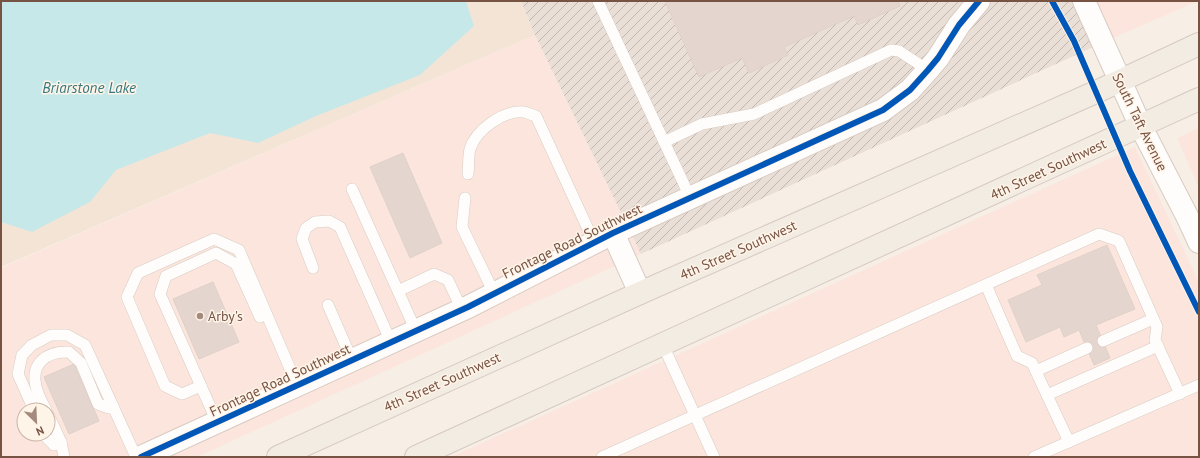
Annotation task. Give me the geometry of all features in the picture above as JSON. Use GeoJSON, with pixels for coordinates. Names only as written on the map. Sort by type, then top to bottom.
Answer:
{"type":"FeatureCollection","features":[{"type":"Feature","properties":{"kind":"main road","name":"4th Street Southwest"},"geometry":{"type":"LineString","coordinates":[[278,457],[640,293],[1119,81],[1199,44]]}},
{"type":"Feature","properties":{"kind":"main road","name":"4th Street Southwest"},"geometry":{"type":"LineString","coordinates":[[416,457],[1141,127],[1199,99]]}},
{"type":"Feature","properties":{"kind":"street","name":"South Taft Avenue"},"geometry":{"type":"LineString","coordinates":[[1084,1],[1141,127],[1193,212],[1199,242]]}},
{"type":"Feature","properties":{"kind":"street","name":"Frontage Road Southwest"},"geometry":{"type":"LineString","coordinates":[[141,457],[462,310],[603,237],[883,110],[910,90],[938,58],[960,25],[972,3]]}},
{"type":"Feature","properties":{"kind":"street"},"geometry":{"type":"LineString","coordinates":[[603,237],[640,293]]}},
{"type":"Feature","properties":{"kind":"lane"},"geometry":{"type":"LineString","coordinates":[[598,1],[690,197]]}},
{"type":"Feature","properties":{"kind":"lane"},"geometry":{"type":"LineString","coordinates":[[664,142],[702,124],[754,114],[891,50],[899,51],[928,70]]}},
{"type":"Feature","properties":{"kind":"lane"},"geometry":{"type":"LineString","coordinates":[[468,174],[470,149],[481,130],[495,120],[512,113],[524,112],[536,116],[603,237]]}},
{"type":"Feature","properties":{"kind":"lane"},"geometry":{"type":"LineString","coordinates":[[352,189],[416,331]]}},
{"type":"Feature","properties":{"kind":"lane"},"geometry":{"type":"LineString","coordinates":[[465,198],[462,227],[494,293]]}},
{"type":"Feature","properties":{"kind":"lane"},"geometry":{"type":"LineString","coordinates":[[313,268],[302,239],[306,228],[315,222],[329,220],[340,227],[391,342]]}},
{"type":"Feature","properties":{"kind":"lane"},"geometry":{"type":"LineString","coordinates":[[602,457],[1099,234],[1119,241],[1157,327],[1155,340],[1180,394]]}},
{"type":"Feature","properties":{"kind":"lane"},"geometry":{"type":"LineString","coordinates":[[201,386],[182,394],[165,386],[127,297],[138,274],[214,239],[239,250],[297,385]]}},
{"type":"Feature","properties":{"kind":"lane"},"geometry":{"type":"LineString","coordinates":[[217,422],[160,294],[166,276],[216,253],[236,264],[264,325],[269,329],[272,327]]}},
{"type":"Feature","properties":{"kind":"lane"},"geometry":{"type":"LineString","coordinates":[[398,291],[434,274],[448,280],[462,310]]}},
{"type":"Feature","properties":{"kind":"lane"},"geometry":{"type":"LineString","coordinates":[[986,285],[1017,356],[1032,363],[1069,442]]}},
{"type":"Feature","properties":{"kind":"lane"},"geometry":{"type":"LineString","coordinates":[[328,304],[352,360]]}},
{"type":"Feature","properties":{"kind":"lane"},"geometry":{"type":"LineString","coordinates":[[1103,341],[1153,319]]}},
{"type":"Feature","properties":{"kind":"lane"},"geometry":{"type":"LineString","coordinates":[[30,402],[18,374],[22,355],[32,345],[51,336],[67,335],[85,345],[136,457]]}},
{"type":"Feature","properties":{"kind":"lane"},"geometry":{"type":"LineString","coordinates":[[663,345],[714,457]]}},
{"type":"Feature","properties":{"kind":"lane"},"geometry":{"type":"LineString","coordinates":[[1047,395],[1158,346]]}},
{"type":"Feature","properties":{"kind":"lane"},"geometry":{"type":"LineString","coordinates":[[1036,371],[1087,348]]}},
{"type":"Feature","properties":{"kind":"lane"},"geometry":{"type":"LineString","coordinates":[[42,402],[37,390],[34,374],[39,362],[58,351],[69,352],[81,363],[98,404],[109,408],[113,406]]}},
{"type":"Feature","properties":{"kind":"lane"},"geometry":{"type":"LineString","coordinates":[[1034,457],[1199,386]]}},
{"type":"Feature","properties":{"kind":"lane"},"geometry":{"type":"LineString","coordinates":[[56,431],[61,442],[64,457]]}},
{"type":"Feature","properties":{"kind":"lane"},"geometry":{"type":"LineString","coordinates":[[51,442],[54,445],[61,442]]}},
{"type":"Feature","properties":{"kind":"shaded area","name":"Briarstone Lake"},"geometry":{"type":"Polygon","coordinates":[[[1,1],[521,1],[535,35],[1,267],[1,1]]]}},
{"type":"Feature","properties":{"kind":"shaded area"},"geometry":{"type":"Polygon","coordinates":[[[521,1],[1084,1],[1102,43],[641,254],[535,35],[521,1]]]}},
{"type":"Feature","properties":{"kind":"shaded area"},"geometry":{"type":"Polygon","coordinates":[[[1084,1],[1198,1],[1102,43],[1084,1]]]}},
{"type":"Feature","properties":{"kind":"shaded area"},"geometry":{"type":"Polygon","coordinates":[[[535,35],[641,254],[197,457],[1,457],[1,268],[535,35]]]}},
{"type":"Feature","properties":{"kind":"shaded area"},"geometry":{"type":"Polygon","coordinates":[[[1199,128],[1199,188],[1177,138],[1199,128]]]}},
{"type":"Feature","properties":{"kind":"shaded area"},"geometry":{"type":"Polygon","coordinates":[[[1135,147],[1199,282],[1199,457],[451,457],[1135,147]]]}},
{"type":"Feature","properties":{"kind":"water","name":"Briarstone Lake"},"geometry":{"type":"Polygon","coordinates":[[[1,1],[466,1],[474,26],[420,75],[316,116],[258,143],[210,133],[116,170],[90,202],[32,232],[1,222],[1,1]]]}},
{"type":"Feature","properties":{"kind":"building"},"geometry":{"type":"Polygon","coordinates":[[[665,1],[898,1],[900,6],[858,25],[854,16],[784,47],[788,55],[749,73],[742,58],[699,77],[665,1]]]}},
{"type":"Feature","properties":{"kind":"building"},"geometry":{"type":"Polygon","coordinates":[[[403,153],[442,243],[410,258],[370,167],[403,153]]]}},
{"type":"Feature","properties":{"kind":"building"},"geometry":{"type":"Polygon","coordinates":[[[1107,245],[1135,309],[1096,325],[1110,358],[1094,365],[1079,330],[1064,337],[1060,327],[1026,342],[1008,300],[1042,285],[1037,275],[1107,245]]]}},
{"type":"Feature","properties":{"kind":"building"},"geometry":{"type":"Polygon","coordinates":[[[213,282],[239,342],[199,359],[173,299],[213,282]]]}},
{"type":"Feature","properties":{"kind":"building"},"geometry":{"type":"Polygon","coordinates":[[[74,364],[99,421],[69,434],[44,377],[74,364]]]}},
{"type":"Feature","properties":{"kind":"cycle path"},"geometry":{"type":"LineString","coordinates":[[141,457],[468,307],[613,233],[883,110],[910,90],[928,70],[938,58],[959,25],[979,1]]}},
{"type":"Feature","properties":{"kind":"cycle path"},"geometry":{"type":"LineString","coordinates":[[1052,1],[1074,41],[1130,171],[1199,312]]}},
{"type":"Feature","properties":{"kind":"place","name":"Arby's"},"geometry":{"type":"Point","coordinates":[200,316]}}]}
